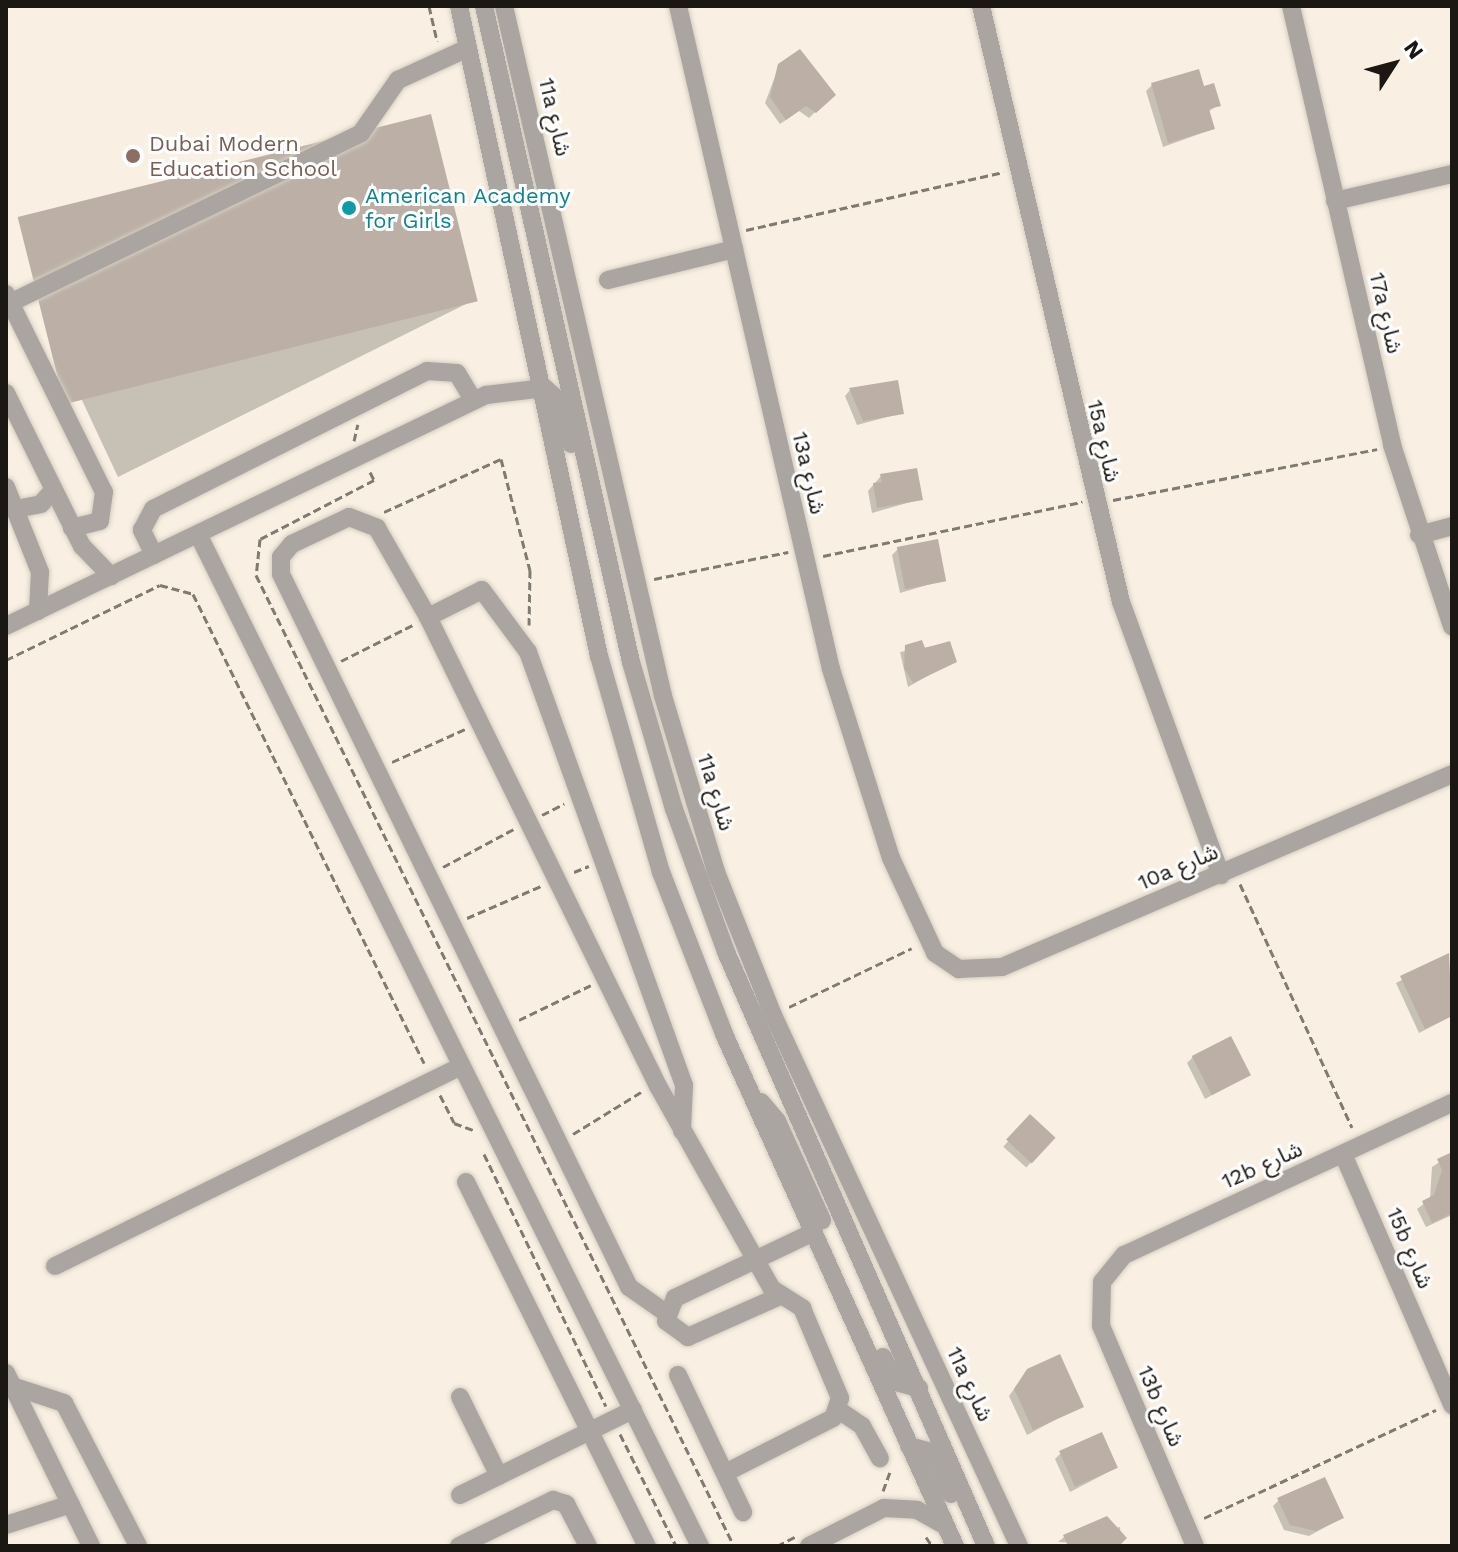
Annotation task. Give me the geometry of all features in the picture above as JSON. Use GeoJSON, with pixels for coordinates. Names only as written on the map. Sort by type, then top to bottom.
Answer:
{"type":"FeatureCollection","features":[{"type":"Feature","properties":{"kind":"street"},"geometry":{"type":"LineString","coordinates":[[459,6],[538,385],[644,816],[752,1096],[955,1546]]}},
{"type":"Feature","properties":{"kind":"street","name":"11a شارع"},"geometry":{"type":"LineString","coordinates":[[484,6],[593,493],[674,809],[726,952],[986,1546]]}},
{"type":"Feature","properties":{"kind":"street","name":"11a شارع"},"geometry":{"type":"LineString","coordinates":[[504,6],[637,582],[697,814],[773,1015],[1019,1546]]}},
{"type":"Feature","properties":{"kind":"street","name":"13a شارع"},"geometry":{"type":"LineString","coordinates":[[678,6],[803,554],[849,733],[926,941]]}},
{"type":"Feature","properties":{"kind":"street","name":"15a شارع"},"geometry":{"type":"LineString","coordinates":[[981,6],[1094,502],[1155,708],[1228,873]]}},
{"type":"Feature","properties":{"kind":"street","name":"17a شارع"},"geometry":{"type":"LineString","coordinates":[[1291,6],[1392,445],[1419,535],[1452,626]]}},
{"type":"Feature","properties":{"kind":"street"},"geometry":{"type":"LineString","coordinates":[[72,528],[100,521],[104,492],[9,306],[361,133],[398,80],[468,48]]}},
{"type":"Feature","properties":{"kind":"street"},"geometry":{"type":"LineString","coordinates":[[1335,201],[1452,174]]}},
{"type":"Feature","properties":{"kind":"street"},"geometry":{"type":"LineString","coordinates":[[608,280],[732,241]]}},
{"type":"Feature","properties":{"kind":"street"},"geometry":{"type":"LineString","coordinates":[[154,555],[142,530],[153,509],[427,371],[457,373],[473,400]]}},
{"type":"Feature","properties":{"kind":"street"},"geometry":{"type":"LineString","coordinates":[[6,626],[473,400],[538,385],[557,399],[579,474],[593,493]]}},
{"type":"Feature","properties":{"kind":"street"},"geometry":{"type":"LineString","coordinates":[[6,393],[87,556],[111,576]]}},
{"type":"Feature","properties":{"kind":"street"},"geometry":{"type":"LineString","coordinates":[[6,487],[40,572],[38,611]]}},
{"type":"Feature","properties":{"kind":"street"},"geometry":{"type":"LineString","coordinates":[[16,509],[34,508],[53,490]]}},
{"type":"Feature","properties":{"kind":"street"},"geometry":{"type":"LineString","coordinates":[[780,1296],[688,1337],[669,1327],[666,1313],[629,1287],[281,574],[281,557],[292,544],[349,517],[373,523],[428,617],[682,1131],[753,1260],[780,1296],[802,1308],[840,1411],[862,1426],[880,1458]]}},
{"type":"Feature","properties":{"kind":"street"},"geometry":{"type":"LineString","coordinates":[[1419,535],[1452,526]]}},
{"type":"Feature","properties":{"kind":"street"},"geometry":{"type":"LineString","coordinates":[[198,534],[700,1546]]}},
{"type":"Feature","properties":{"kind":"street"},"geometry":{"type":"LineString","coordinates":[[428,617],[482,590],[523,642],[607,858],[684,1085],[682,1131]]}},
{"type":"Feature","properties":{"kind":"street","name":"10a شارع"},"geometry":{"type":"LineString","coordinates":[[926,941],[959,969],[988,971],[1228,873],[1452,774]]}},
{"type":"Feature","properties":{"kind":"street"},"geometry":{"type":"LineString","coordinates":[[55,1266],[461,1066]]}},
{"type":"Feature","properties":{"kind":"street"},"geometry":{"type":"LineString","coordinates":[[752,1096],[783,1132],[892,1378],[919,1388]]}},
{"type":"Feature","properties":{"kind":"street","name":"12b شارع"},"geometry":{"type":"LineString","coordinates":[[1102,1282],[1124,1255],[1452,1103]]}},
{"type":"Feature","properties":{"kind":"street"},"geometry":{"type":"LineString","coordinates":[[813,1149],[821,1118]]}},
{"type":"Feature","properties":{"kind":"street","name":"15b شارع"},"geometry":{"type":"LineString","coordinates":[[1352,1150],[1452,1404]]}},
{"type":"Feature","properties":{"kind":"street"},"geometry":{"type":"LineString","coordinates":[[466,1182],[647,1546]]}},
{"type":"Feature","properties":{"kind":"street"},"geometry":{"type":"LineString","coordinates":[[666,1313],[675,1298],[814,1232]]}},
{"type":"Feature","properties":{"kind":"street","name":"13b شارع"},"geometry":{"type":"LineString","coordinates":[[1102,1282],[1101,1326],[1195,1546]]}},
{"type":"Feature","properties":{"kind":"street"},"geometry":{"type":"LineString","coordinates":[[678,1375],[743,1512]]}},
{"type":"Feature","properties":{"kind":"street"},"geometry":{"type":"LineString","coordinates":[[9,1380],[91,1546]]}},
{"type":"Feature","properties":{"kind":"street"},"geometry":{"type":"LineString","coordinates":[[9,1380],[64,1403],[138,1546]]}},
{"type":"Feature","properties":{"kind":"street"},"geometry":{"type":"LineString","coordinates":[[460,1397],[499,1476]]}},
{"type":"Feature","properties":{"kind":"street"},"geometry":{"type":"LineString","coordinates":[[460,1495],[633,1410]]}},
{"type":"Feature","properties":{"kind":"street"},"geometry":{"type":"LineString","coordinates":[[725,1473],[840,1411]]}},
{"type":"Feature","properties":{"kind":"street"},"geometry":{"type":"LineString","coordinates":[[909,1446],[932,1452],[986,1546]]}},
{"type":"Feature","properties":{"kind":"street"},"geometry":{"type":"LineString","coordinates":[[459,1546],[553,1500],[566,1504],[588,1546]]}},
{"type":"Feature","properties":{"kind":"street"},"geometry":{"type":"LineString","coordinates":[[6,1525],[71,1504]]}},
{"type":"Feature","properties":{"kind":"street"},"geometry":{"type":"LineString","coordinates":[[809,1546],[895,1507],[928,1514],[946,1527]]}},
{"type":"Feature","properties":{"kind":"path"},"geometry":{"type":"LineString","coordinates":[[429,6],[441,58]]}},
{"type":"Feature","properties":{"kind":"path"},"geometry":{"type":"LineString","coordinates":[[732,241],[1016,170]]}},
{"type":"Feature","properties":{"kind":"path"},"geometry":{"type":"LineString","coordinates":[[637,582],[774,553],[833,556],[1392,445]]}},
{"type":"Feature","properties":{"kind":"path"},"geometry":{"type":"LineString","coordinates":[[373,523],[386,510],[501,459],[530,570],[523,642]]}},
{"type":"Feature","properties":{"kind":"path"},"geometry":{"type":"LineString","coordinates":[[6,660],[160,585],[193,594],[454,1123],[479,1135]]}},
{"type":"Feature","properties":{"kind":"path"},"geometry":{"type":"LineString","coordinates":[[327,668],[428,617]]}},
{"type":"Feature","properties":{"kind":"path"},"geometry":{"type":"LineString","coordinates":[[377,769],[479,722]]}},
{"type":"Feature","properties":{"kind":"path"},"geometry":{"type":"LineString","coordinates":[[429,874],[582,795]]}},
{"type":"Feature","properties":{"kind":"path"},"geometry":{"type":"LineString","coordinates":[[453,924],[607,858]]}},
{"type":"Feature","properties":{"kind":"path"},"geometry":{"type":"LineString","coordinates":[[1228,873],[1352,1150]]}},
{"type":"Feature","properties":{"kind":"path"},"geometry":{"type":"LineString","coordinates":[[773,1015],[926,941]]}},
{"type":"Feature","properties":{"kind":"path"},"geometry":{"type":"LineString","coordinates":[[504,1027],[605,979]]}},
{"type":"Feature","properties":{"kind":"path"},"geometry":{"type":"LineString","coordinates":[[559,1141],[658,1086]]}},
{"type":"Feature","properties":{"kind":"path"},"geometry":{"type":"LineString","coordinates":[[483,1143],[487,1171],[676,1546]]}},
{"type":"Feature","properties":{"kind":"path"},"geometry":{"type":"LineString","coordinates":[[1186,1526],[1452,1404]]}},
{"type":"Feature","properties":{"kind":"building"},"geometry":{"type":"Polygon","coordinates":[[[800,49],[836,95],[816,113],[806,106],[786,120],[770,97],[778,64],[800,49]]]}},
{"type":"Feature","properties":{"kind":"building"},"geometry":{"type":"Polygon","coordinates":[[[1199,69],[1204,86],[1214,83],[1221,106],[1209,109],[1215,129],[1168,143],[1151,83],[1199,69]]]}},
{"type":"Feature","properties":{"kind":"building","name":"American Academy for Girls"},"geometry":{"type":"Polygon","coordinates":[[[431,114],[478,301],[64,404],[18,217],[431,114]]]}},
{"type":"Feature","properties":{"kind":"building"},"geometry":{"type":"Polygon","coordinates":[[[898,380],[904,414],[863,421],[849,388],[898,380]]]}},
{"type":"Feature","properties":{"kind":"building"},"geometry":{"type":"Polygon","coordinates":[[[917,468],[923,500],[877,508],[873,483],[882,482],[880,474],[917,468]]]}},
{"type":"Feature","properties":{"kind":"building"},"geometry":{"type":"Polygon","coordinates":[[[938,539],[946,581],[905,589],[897,547],[938,539]]]}},
{"type":"Feature","properties":{"kind":"building"},"geometry":{"type":"Polygon","coordinates":[[[922,640],[925,648],[950,641],[957,662],[913,683],[904,668],[905,645],[922,640]]]}},
{"type":"Feature","properties":{"kind":"building"},"geometry":{"type":"Polygon","coordinates":[[[1449,953],[1452,1016],[1425,1029],[1400,976],[1449,953]]]}},
{"type":"Feature","properties":{"kind":"building"},"geometry":{"type":"Polygon","coordinates":[[[1231,1036],[1251,1075],[1212,1095],[1192,1056],[1231,1036]]]}},
{"type":"Feature","properties":{"kind":"building"},"geometry":{"type":"Polygon","coordinates":[[[1030,1114],[1056,1138],[1032,1163],[1006,1140],[1030,1114]]]}},
{"type":"Feature","properties":{"kind":"building"},"geometry":{"type":"Polygon","coordinates":[[[1452,1152],[1452,1213],[1432,1223],[1422,1201],[1434,1195],[1442,1170],[1437,1159],[1452,1152]]]}},
{"type":"Feature","properties":{"kind":"building"},"geometry":{"type":"Polygon","coordinates":[[[1060,1354],[1084,1407],[1033,1430],[1014,1389],[1027,1369],[1060,1354]]]}},
{"type":"Feature","properties":{"kind":"building"},"geometry":{"type":"Polygon","coordinates":[[[1102,1432],[1118,1468],[1075,1487],[1059,1451],[1102,1432]]]}},
{"type":"Feature","properties":{"kind":"building"},"geometry":{"type":"Polygon","coordinates":[[[1325,1477],[1344,1518],[1316,1531],[1290,1525],[1277,1498],[1325,1477]]]}},
{"type":"Feature","properties":{"kind":"building"},"geometry":{"type":"Polygon","coordinates":[[[1107,1516],[1127,1538],[1119,1546],[1068,1546],[1063,1535],[1107,1516]]]}},
{"type":"Feature","properties":{"kind":"place","name":"Dubai Modern Education School"},"geometry":{"type":"Point","coordinates":[133,156]}},
{"type":"Feature","properties":{"kind":"place","name":"American Academy for Girls"},"geometry":{"type":"Point","coordinates":[349,208]}}]}
